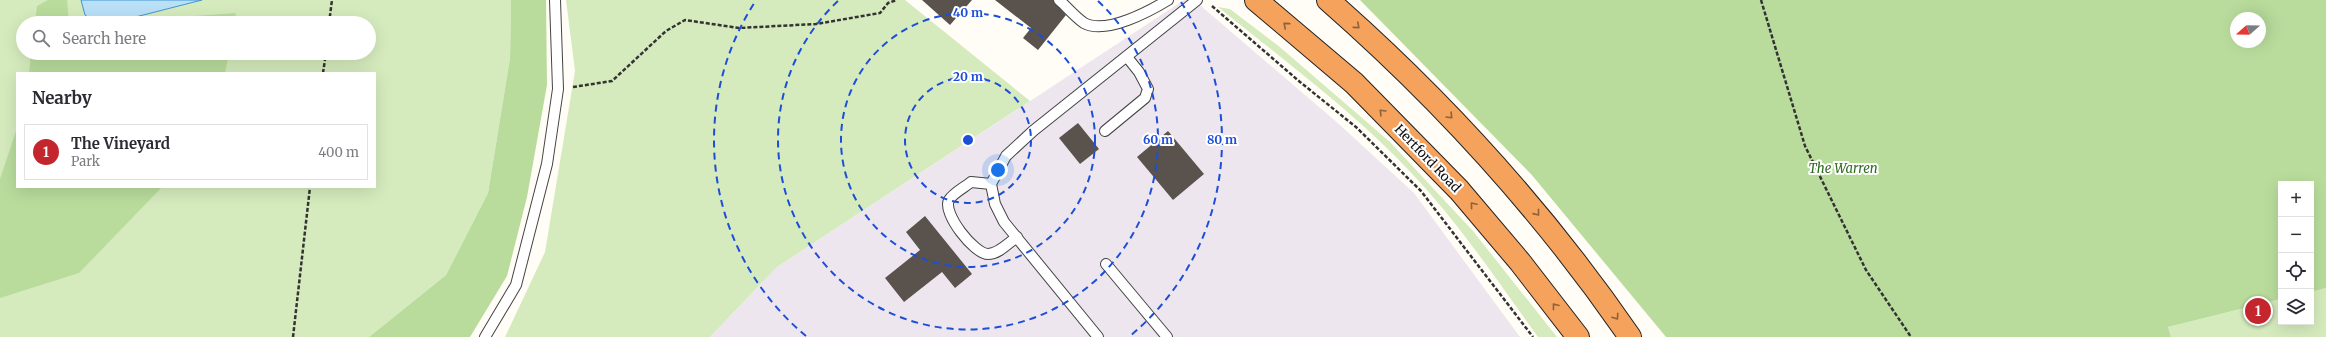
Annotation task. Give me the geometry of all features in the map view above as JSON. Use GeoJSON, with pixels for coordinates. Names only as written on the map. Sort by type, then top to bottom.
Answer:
{"type":"FeatureCollection","features":[{"type":"Feature","properties":{"kind":"highway","name":"Hertford Road"},"geometry":{"type":"LineString","coordinates":[[1256,0],[1354,83],[1459,190],[1520,262],[1578,337]]}},
{"type":"Feature","properties":{"kind":"highway"},"geometry":{"type":"LineString","coordinates":[[1328,0],[1386,51],[1475,141],[1590,279],[1630,337]]}},
{"type":"Feature","properties":{"kind":"lane"},"geometry":{"type":"LineString","coordinates":[[485,337],[516,285],[548,164],[558,89],[555,0]]}},
{"type":"Feature","properties":{"kind":"lane"},"geometry":{"type":"LineString","coordinates":[[1059,0],[1085,23],[1098,25],[1117,23],[1141,15],[1168,0]]}},
{"type":"Feature","properties":{"kind":"lane"},"geometry":{"type":"LineString","coordinates":[[1098,337],[1004,222],[995,204],[990,184],[1006,156],[1033,131],[1197,0]]}},
{"type":"Feature","properties":{"kind":"lane"},"geometry":{"type":"LineString","coordinates":[[1105,131],[1145,98],[1148,89],[1139,72],[1127,57]]}},
{"type":"Feature","properties":{"kind":"lane"},"geometry":{"type":"LineString","coordinates":[[990,184],[971,182],[950,199],[947,207],[954,223],[973,247],[986,254],[996,252],[1017,237]]}},
{"type":"Feature","properties":{"kind":"lane"},"geometry":{"type":"LineString","coordinates":[[1106,264],[1167,337]]}},
{"type":"Feature","properties":{"kind":"path"},"geometry":{"type":"LineString","coordinates":[[330,16],[332,0]]}},
{"type":"Feature","properties":{"kind":"path"},"geometry":{"type":"LineString","coordinates":[[558,89],[612,81],[666,30],[685,20],[740,28],[816,24],[880,13],[888,3],[897,0]]}},
{"type":"Feature","properties":{"kind":"path"},"geometry":{"type":"LineString","coordinates":[[1761,0],[1805,146],[1866,270],[1911,337]]}},
{"type":"Feature","properties":{"kind":"path"},"geometry":{"type":"LineString","coordinates":[[1210,4],[1356,127],[1421,191],[1533,337]]}},
{"type":"Feature","properties":{"kind":"path"},"geometry":{"type":"LineString","coordinates":[[323,72],[325,60]]}},
{"type":"Feature","properties":{"kind":"path"},"geometry":{"type":"LineString","coordinates":[[293,337],[310,188]]}},
{"type":"Feature","properties":{"kind":"shaded area"},"geometry":{"type":"Polygon","coordinates":[[[1184,0],[1194,0],[1340,125],[1414,193],[1520,337],[710,337],[777,267],[1184,0]]]}},
{"type":"Feature","properties":{"kind":"green space"},"geometry":{"type":"Polygon","coordinates":[[[0,0],[511,0],[510,58],[488,193],[446,275],[369,337],[0,337],[0,0]]]}},
{"type":"Feature","properties":{"kind":"green space"},"geometry":{"type":"Polygon","coordinates":[[[48,0],[67,0],[68,16],[36,16],[37,6],[48,0]]]}},
{"type":"Feature","properties":{"kind":"green space"},"geometry":{"type":"Polygon","coordinates":[[[511,0],[546,0],[547,85],[527,197],[507,276],[470,337],[369,337],[446,275],[488,193],[510,58],[511,0]]]}},
{"type":"Feature","properties":{"kind":"green space"},"geometry":{"type":"Polygon","coordinates":[[[566,0],[905,0],[1030,101],[777,267],[710,337],[505,337],[545,252],[575,71],[566,0]]]}},
{"type":"Feature","properties":{"kind":"green space","name":"The Warren"},"geometry":{"type":"Polygon","coordinates":[[[1360,0],[2326,0],[2326,288],[2314,291],[2314,181],[2278,181],[2278,300],[2168,327],[2171,337],[1666,337],[1531,174],[1360,0]]]}},
{"type":"Feature","properties":{"kind":"green space"},"geometry":{"type":"Polygon","coordinates":[[[1218,7],[1230,9],[1281,48],[1390,142],[1473,231],[1557,337],[1538,337],[1461,231],[1409,170],[1384,145],[1330,97],[1218,7]]]}},
{"type":"Feature","properties":{"kind":"green space"},"geometry":{"type":"Polygon","coordinates":[[[236,13],[235,16],[196,16],[236,13]]]}},
{"type":"Feature","properties":{"kind":"green space"},"geometry":{"type":"Polygon","coordinates":[[[30,60],[228,60],[225,72],[29,72],[30,60]]]}},
{"type":"Feature","properties":{"kind":"green space"},"geometry":{"type":"Polygon","coordinates":[[[16,131],[16,188],[161,188],[79,273],[0,298],[0,179],[16,131]]]}},
{"type":"Feature","properties":{"kind":"green space"},"geometry":{"type":"Polygon","coordinates":[[[2326,288],[2326,337],[2171,337],[2168,327],[2278,300],[2278,325],[2314,325],[2314,291],[2326,288]]]}},
{"type":"Feature","properties":{"kind":"water"},"geometry":{"type":"Polygon","coordinates":[[[81,0],[202,0],[139,16],[85,15],[81,0]]]}},
{"type":"Feature","properties":{"kind":"building"},"geometry":{"type":"Polygon","coordinates":[[[922,0],[972,0],[950,25],[922,0]]]}},
{"type":"Feature","properties":{"kind":"building"},"geometry":{"type":"Polygon","coordinates":[[[995,0],[1053,0],[1066,15],[1038,50],[1023,38],[1031,28],[995,0]]]}},
{"type":"Feature","properties":{"kind":"building"},"geometry":{"type":"Polygon","coordinates":[[[1078,123],[1099,149],[1080,164],[1059,138],[1078,123]]]}},
{"type":"Feature","properties":{"kind":"building"},"geometry":{"type":"Polygon","coordinates":[[[1168,131],[1204,174],[1173,200],[1137,157],[1168,131]]]}},
{"type":"Feature","properties":{"kind":"building"},"geometry":{"type":"Polygon","coordinates":[[[925,216],[972,274],[955,288],[942,272],[904,302],[885,278],[920,250],[906,232],[925,216]]]}},
{"type":"Feature","properties":{"kind":"place","name":"The Vineyard"},"geometry":{"type":"Point","coordinates":[2258,311]}}]}
